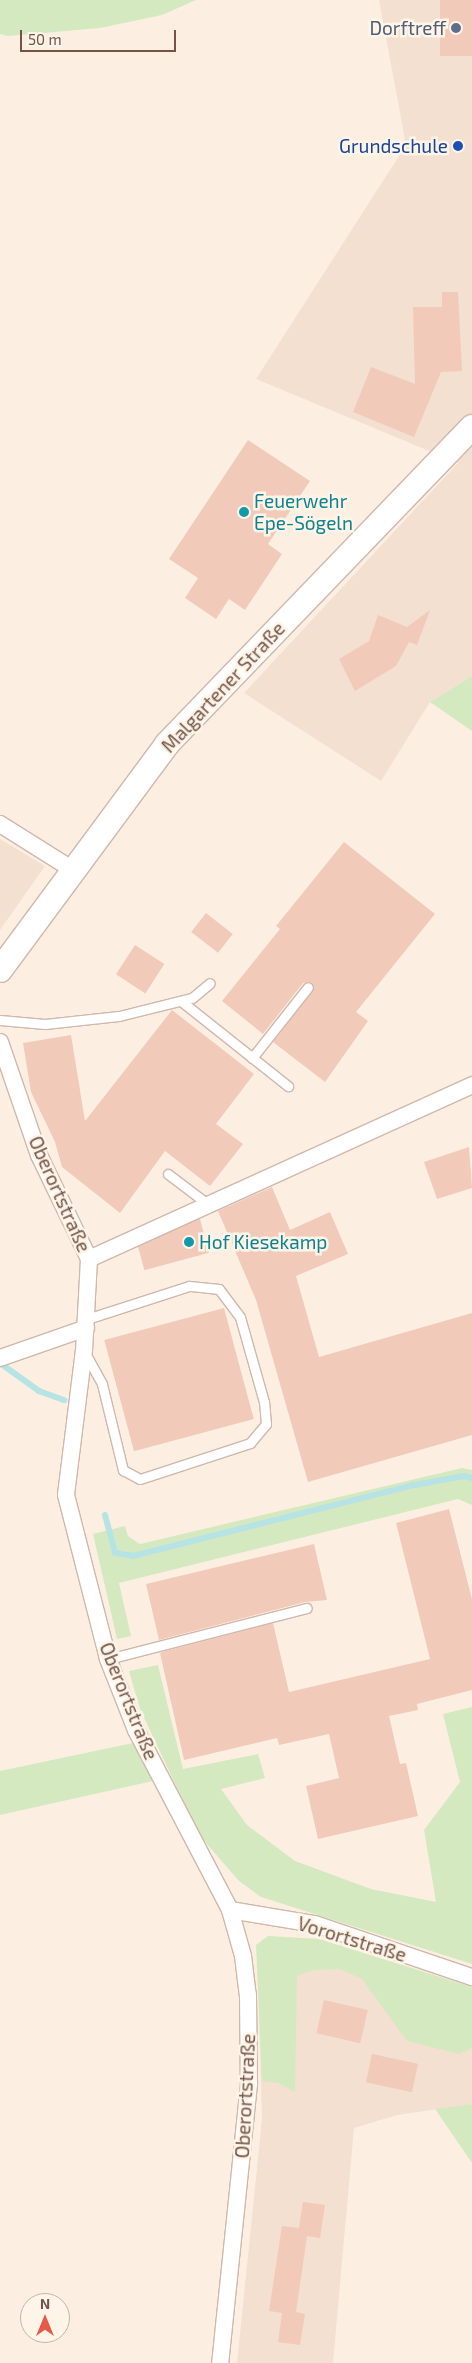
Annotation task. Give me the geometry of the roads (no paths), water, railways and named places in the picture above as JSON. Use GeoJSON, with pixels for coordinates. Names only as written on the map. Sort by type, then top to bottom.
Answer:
{"type":"FeatureCollection","features":[{"type":"Feature","properties":{"kind":"street","name":"Malgartener Straße"},"geometry":{"type":"LineString","coordinates":[[0,970],[167,744],[472,427]]}},
{"type":"Feature","properties":{"kind":"street"},"geometry":{"type":"LineString","coordinates":[[0,824],[73,870]]}},
{"type":"Feature","properties":{"kind":"street","name":"Oberortstraße"},"geometry":{"type":"LineString","coordinates":[[0,1042],[39,1155],[89,1259],[84,1350],[66,1495],[108,1659],[136,1730],[230,1910],[243,1956],[248,1996],[249,2084],[220,2363]]}},
{"type":"Feature","properties":{"kind":"street"},"geometry":{"type":"LineString","coordinates":[[89,1259],[472,1085]]}},
{"type":"Feature","properties":{"kind":"street"},"geometry":{"type":"LineString","coordinates":[[3,1357],[86,1324]]}},
{"type":"Feature","properties":{"kind":"street","name":"Vorortstraße"},"geometry":{"type":"LineString","coordinates":[[230,1910],[315,1924],[472,1977]]}},
{"type":"Feature","properties":{"kind":"lane"},"geometry":{"type":"LineString","coordinates":[[0,1020],[24,1024],[68,1023],[120,1016],[181,1001],[201,994],[210,983]]}},
{"type":"Feature","properties":{"kind":"lane"},"geometry":{"type":"LineString","coordinates":[[252,1058],[308,986]]}},
{"type":"Feature","properties":{"kind":"lane"},"geometry":{"type":"LineString","coordinates":[[181,1001],[288,1086]]}},
{"type":"Feature","properties":{"kind":"lane"},"geometry":{"type":"LineString","coordinates":[[168,1174],[209,1205]]}},
{"type":"Feature","properties":{"kind":"lane"},"geometry":{"type":"LineString","coordinates":[[84,1350],[102,1384],[123,1470],[140,1479],[250,1443],[266,1424],[264,1402],[240,1317],[220,1289],[189,1286],[86,1324]]}},
{"type":"Feature","properties":{"kind":"lane"},"geometry":{"type":"LineString","coordinates":[[108,1659],[307,1608]]}},
{"type":"Feature","properties":{"kind":"waterway"},"geometry":{"type":"LineString","coordinates":[[0,1363],[39,1391],[64,1400]]}},
{"type":"Feature","properties":{"kind":"waterway"},"geometry":{"type":"LineString","coordinates":[[105,1515],[115,1553],[133,1556],[409,1486],[464,1476],[472,1478]]}},
{"type":"Feature","properties":{"kind":"place","name":"Dorftreff"},"geometry":{"type":"Point","coordinates":[456,28]}},
{"type":"Feature","properties":{"kind":"place","name":"Grundschule"},"geometry":{"type":"Point","coordinates":[458,146]}},
{"type":"Feature","properties":{"kind":"place","name":"Feuerwehr Epe-Sögeln"},"geometry":{"type":"Point","coordinates":[244,512]}},
{"type":"Feature","properties":{"kind":"place","name":"Hof Kiesekamp"},"geometry":{"type":"Point","coordinates":[189,1242]}}]}
